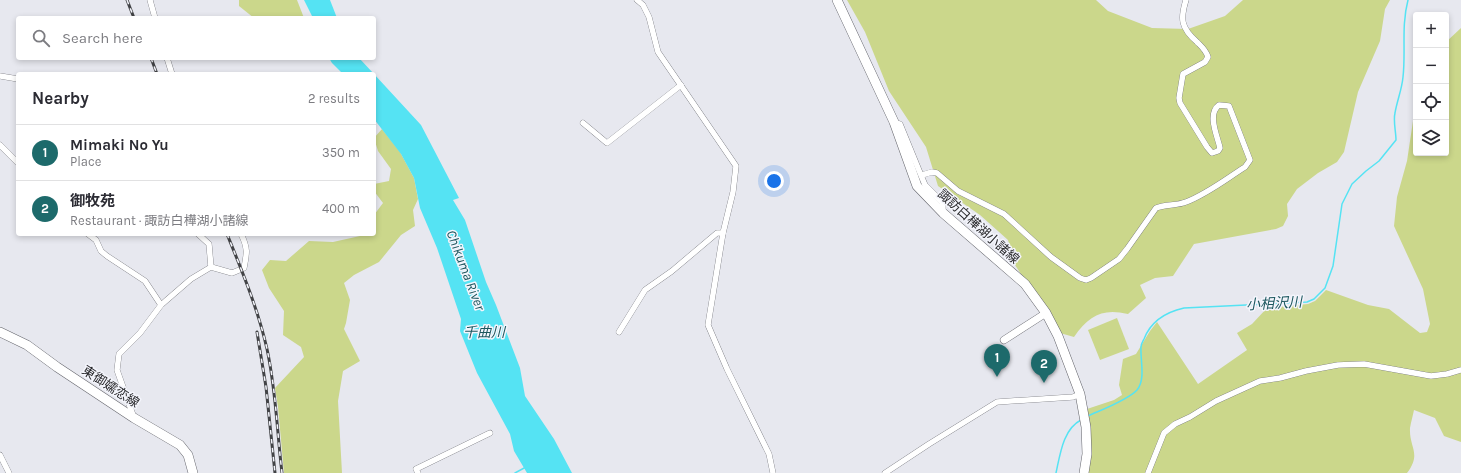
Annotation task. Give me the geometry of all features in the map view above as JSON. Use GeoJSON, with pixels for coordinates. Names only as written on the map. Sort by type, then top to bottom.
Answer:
{"type":"FeatureCollection","features":[{"type":"Feature","properties":{"kind":"main road","name":"諏訪白樺湖小諸線"},"geometry":{"type":"LineString","coordinates":[[837,0],[894,122],[917,186],[943,213],[1025,284],[1046,313],[1058,336],[1080,394],[1086,427],[1087,454],[1084,473]]}},
{"type":"Feature","properties":{"kind":"main road","name":"東御嬬恋線"},"geometry":{"type":"LineString","coordinates":[[0,332],[27,345],[57,367],[134,418],[180,445],[188,455],[193,473]]}},
{"type":"Feature","properties":{"kind":"street"},"geometry":{"type":"LineString","coordinates":[[150,0],[154,16]]}},
{"type":"Feature","properties":{"kind":"street"},"geometry":{"type":"LineString","coordinates":[[637,0],[650,17],[658,52],[736,166],[733,192],[724,233],[708,325],[727,369],[769,454],[773,473]]}},
{"type":"Feature","properties":{"kind":"street"},"geometry":{"type":"LineString","coordinates":[[922,175],[932,172],[937,173],[958,191],[1004,214],[1042,249],[1080,278],[1086,280],[1119,259],[1156,208],[1164,205],[1183,203],[1198,198],[1245,167],[1250,160],[1230,106],[1219,105],[1215,109],[1213,116],[1220,148],[1218,151],[1212,153],[1207,148],[1180,103],[1179,98],[1183,74],[1205,62],[1208,57],[1206,50],[1191,37],[1182,21],[1182,13],[1186,0]]}},
{"type":"Feature","properties":{"kind":"street"},"geometry":{"type":"LineString","coordinates":[[168,60],[171,72]]}},
{"type":"Feature","properties":{"kind":"street"},"geometry":{"type":"LineString","coordinates":[[0,76],[16,79]]}},
{"type":"Feature","properties":{"kind":"street"},"geometry":{"type":"LineString","coordinates":[[582,123],[607,143],[681,85]]}},
{"type":"Feature","properties":{"kind":"street"},"geometry":{"type":"LineString","coordinates":[[894,122],[900,124],[925,185],[942,202],[944,206],[943,213]]}},
{"type":"Feature","properties":{"kind":"street"},"geometry":{"type":"LineString","coordinates":[[0,145],[16,161]]}},
{"type":"Feature","properties":{"kind":"street"},"geometry":{"type":"LineString","coordinates":[[619,332],[645,290],[672,271],[717,233],[724,233]]}},
{"type":"Feature","properties":{"kind":"street"},"geometry":{"type":"LineString","coordinates":[[91,236],[96,240],[101,250],[107,256],[126,270],[136,274],[145,281],[161,305]]}},
{"type":"Feature","properties":{"kind":"street"},"geometry":{"type":"LineString","coordinates":[[200,236],[209,244],[211,267]]}},
{"type":"Feature","properties":{"kind":"street"},"geometry":{"type":"LineString","coordinates":[[134,418],[117,370],[119,354],[140,333],[161,305],[191,279],[211,267],[232,273],[244,268],[247,253],[246,245],[242,236]]}},
{"type":"Feature","properties":{"kind":"street"},"geometry":{"type":"LineString","coordinates":[[1004,340],[1046,313]]}},
{"type":"Feature","properties":{"kind":"street"},"geometry":{"type":"LineString","coordinates":[[1148,473],[1164,433],[1175,424],[1190,417],[1216,401],[1260,381],[1338,365],[1364,364],[1431,376],[1461,370]]}},
{"type":"Feature","properties":{"kind":"street"},"geometry":{"type":"LineString","coordinates":[[885,473],[998,402],[1072,397],[1080,394]]}},
{"type":"Feature","properties":{"kind":"street"},"geometry":{"type":"LineString","coordinates":[[418,473],[416,468],[490,433]]}},
{"type":"Feature","properties":{"kind":"street"},"geometry":{"type":"LineString","coordinates":[[0,455],[9,473]]}},
{"type":"Feature","properties":{"kind":"green space"},"geometry":{"type":"Polygon","coordinates":[[[239,0],[297,0],[303,16],[252,16],[239,6],[239,0]]]}},
{"type":"Feature","properties":{"kind":"green space"},"geometry":{"type":"Polygon","coordinates":[[[847,0],[1096,0],[1108,11],[1152,28],[1188,29],[1225,16],[1243,0],[1390,0],[1385,9],[1380,41],[1358,92],[1344,152],[1337,162],[1318,173],[1297,189],[1287,204],[1288,216],[1283,226],[1276,229],[1194,244],[1173,276],[1155,278],[1140,285],[1146,298],[1128,314],[1111,312],[1097,315],[1085,323],[1074,337],[1060,333],[1015,265],[1008,240],[980,215],[938,186],[926,147],[889,91],[865,32],[847,0]]]}},
{"type":"Feature","properties":{"kind":"green space"},"geometry":{"type":"Polygon","coordinates":[[[1461,28],[1461,442],[1444,436],[1435,418],[1414,410],[1410,435],[1414,450],[1414,460],[1407,473],[1087,473],[1087,409],[1114,400],[1122,395],[1119,385],[1123,359],[1136,354],[1157,322],[1198,384],[1247,350],[1237,333],[1252,324],[1267,308],[1308,304],[1315,301],[1326,290],[1368,305],[1389,309],[1420,333],[1427,332],[1430,324],[1423,289],[1394,226],[1397,197],[1407,161],[1413,121],[1413,156],[1449,156],[1449,39],[1461,28]]]}},
{"type":"Feature","properties":{"kind":"green space"},"geometry":{"type":"Polygon","coordinates":[[[382,129],[400,152],[414,178],[418,199],[413,210],[415,226],[401,235],[379,262],[354,275],[344,283],[350,300],[344,329],[360,361],[343,371],[338,401],[342,473],[284,473],[275,388],[304,357],[301,347],[283,335],[284,311],[269,288],[262,270],[270,260],[286,261],[309,241],[333,242],[360,236],[376,236],[376,212],[383,203],[376,194],[376,184],[389,181],[391,169],[378,151],[376,136],[382,129]]]}},
{"type":"Feature","properties":{"kind":"green space"},"geometry":{"type":"Polygon","coordinates":[[[1117,318],[1129,349],[1100,360],[1088,330],[1117,318]]]}},
{"type":"Feature","properties":{"kind":"water"},"geometry":{"type":"Polygon","coordinates":[[[304,0],[330,0],[336,16],[312,16],[304,0]]]}},
{"type":"Feature","properties":{"kind":"water"},"geometry":{"type":"Polygon","coordinates":[[[330,60],[361,60],[372,72],[341,72],[330,60]]]}},
{"type":"Feature","properties":{"kind":"water","name":"千曲川"},"geometry":{"type":"Polygon","coordinates":[[[376,76],[421,125],[459,198],[453,200],[465,220],[486,282],[520,368],[525,396],[554,439],[572,473],[527,473],[514,451],[510,434],[477,373],[460,331],[461,319],[437,248],[420,208],[414,178],[401,154],[376,122],[376,76]]]}},
{"type":"Feature","properties":{"kind":"waterway","name":"小相沢川"},"geometry":{"type":"LineString","coordinates":[[1088,416],[1121,401],[1137,390],[1140,386],[1142,375],[1141,346],[1151,327],[1165,315],[1184,308],[1307,302],[1314,299],[1325,288],[1333,266],[1342,204],[1352,184],[1379,161],[1396,140],[1394,116],[1402,86],[1404,67],[1404,29],[1408,0]]}},
{"type":"Feature","properties":{"kind":"waterway","name":"小相沢川"},"geometry":{"type":"LineString","coordinates":[[1056,473],[1066,436],[1075,424],[1081,420]]}},
{"type":"Feature","properties":{"kind":"waterway"},"geometry":{"type":"LineString","coordinates":[[515,473],[526,467]]}},
{"type":"Feature","properties":{"kind":"railway"},"geometry":{"type":"LineString","coordinates":[[127,0],[133,16]]}},
{"type":"Feature","properties":{"kind":"railway"},"geometry":{"type":"LineString","coordinates":[[152,60],[156,72]]}},
{"type":"Feature","properties":{"kind":"railway"},"geometry":{"type":"LineString","coordinates":[[228,236],[244,276],[267,349],[274,395],[282,473]]}},
{"type":"Feature","properties":{"kind":"railway"},"geometry":{"type":"LineString","coordinates":[[257,332],[266,387],[275,473]]}},
{"type":"Feature","properties":{"kind":"place","name":"Mimaki No Yu"},"geometry":{"type":"Point","coordinates":[997,377]}},
{"type":"Feature","properties":{"kind":"place","name":"御牧苑"},"geometry":{"type":"Point","coordinates":[1044,383]}},
{"type":"Feature","properties":{"kind":"water label","name":"Chikuma River"},"geometry":{"type":"Point","coordinates":[466,270]}}]}
